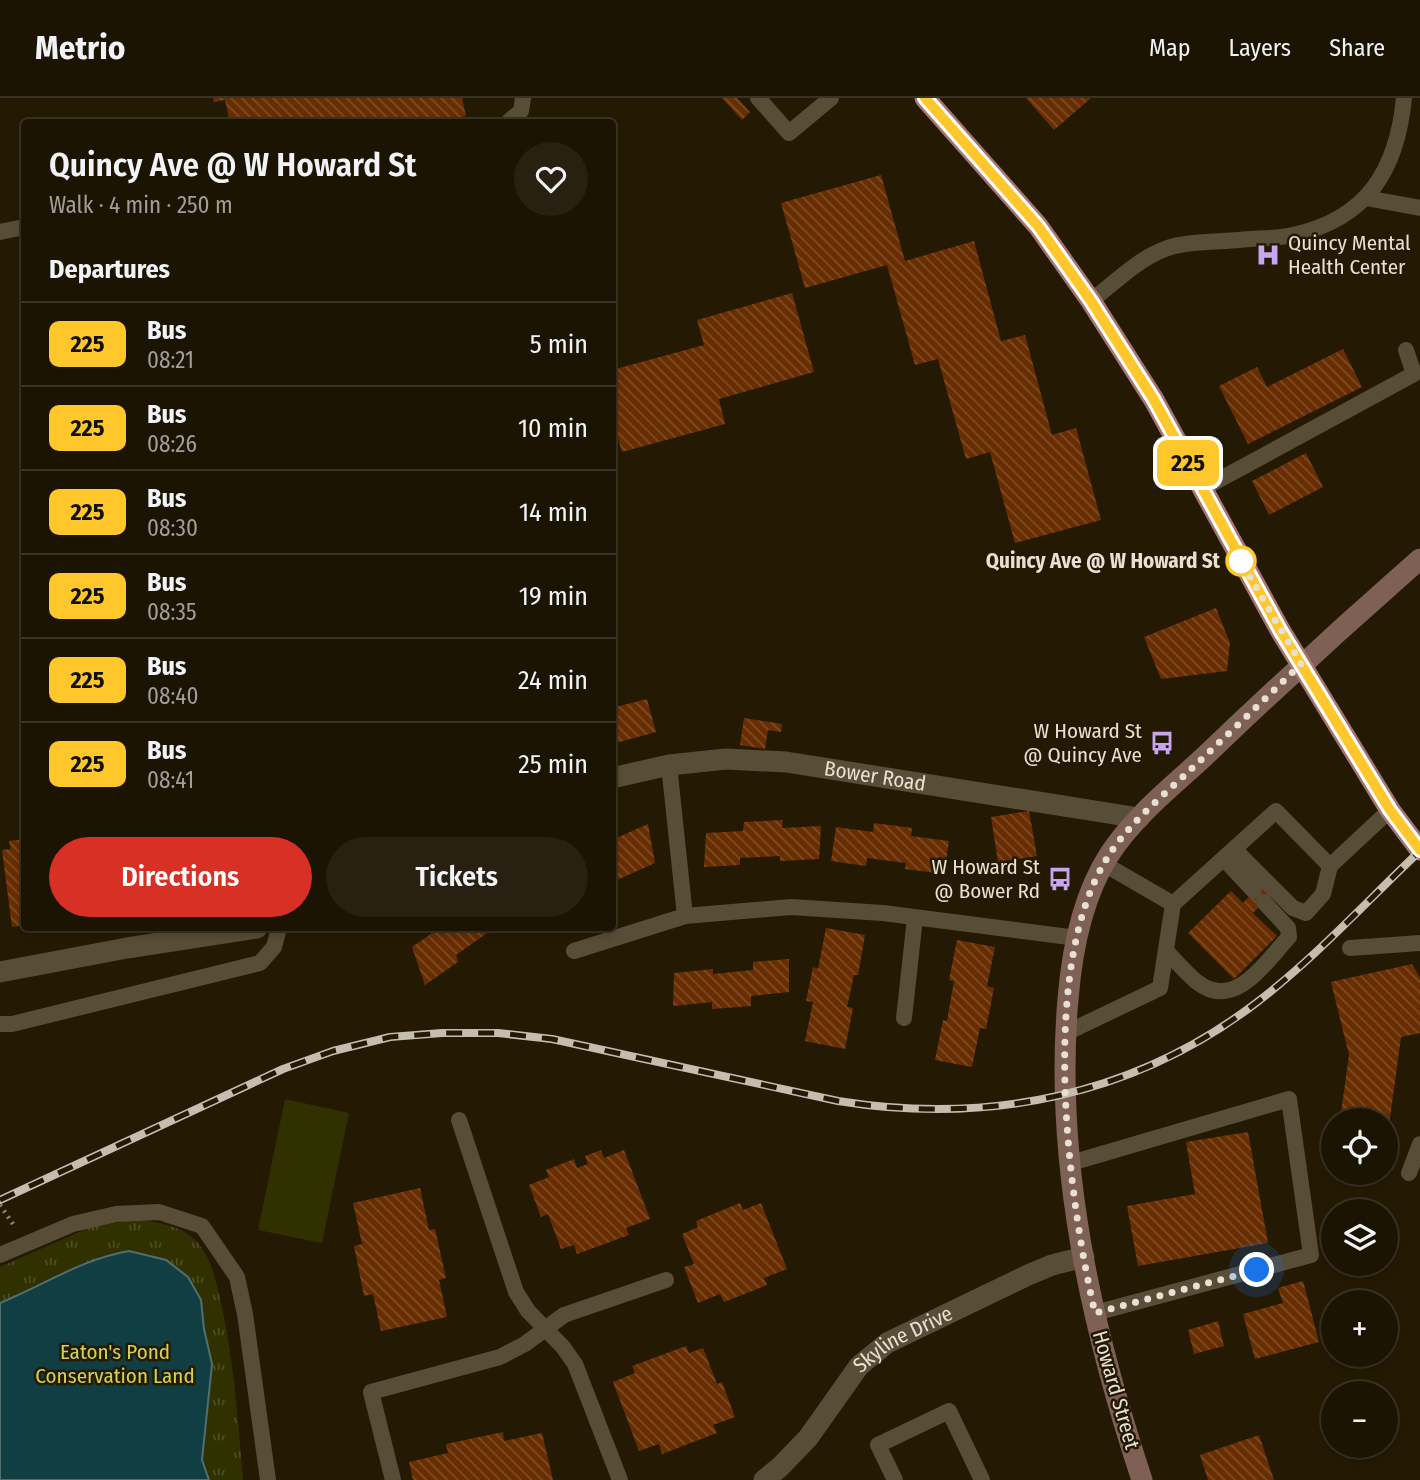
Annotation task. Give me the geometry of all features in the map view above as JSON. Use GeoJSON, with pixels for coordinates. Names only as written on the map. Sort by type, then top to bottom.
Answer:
{"type":"FeatureCollection","features":[{"type":"Feature","properties":{"kind":"main road"},"geometry":{"type":"LineString","coordinates":[[925,98],[1038,226],[1091,301],[1154,400],[1259,594],[1390,810],[1420,850]]}},
{"type":"Feature","properties":{"kind":"street","name":"Howard Street"},"geometry":{"type":"LineString","coordinates":[[1142,1480],[1116,1401],[1095,1313],[1084,1257],[1068,1133],[1066,1033],[1069,989],[1077,939],[1091,890],[1104,864],[1139,818],[1301,664],[1420,559]]}},
{"type":"Feature","properties":{"kind":"street","name":"Bower Road"},"geometry":{"type":"LineString","coordinates":[[616,777],[669,765],[726,759],[786,762],[1139,818]]}},
{"type":"Feature","properties":{"kind":"street"},"geometry":{"type":"LineString","coordinates":[[0,972],[238,931]]}},
{"type":"Feature","properties":{"kind":"street","name":"Skyline Drive"},"geometry":{"type":"LineString","coordinates":[[764,1480],[807,1438],[859,1366],[887,1343],[1028,1275],[1052,1265],[1084,1257]]}},
{"type":"Feature","properties":{"kind":"lane"},"geometry":{"type":"LineString","coordinates":[[512,119],[521,111],[523,98]]}},
{"type":"Feature","properties":{"kind":"lane"},"geometry":{"type":"LineString","coordinates":[[758,98],[789,133],[821,101]]}},
{"type":"Feature","properties":{"kind":"lane"},"geometry":{"type":"LineString","coordinates":[[1091,301],[1139,264],[1166,248],[1291,236],[1330,224],[1366,198],[1384,174],[1398,139],[1405,98]]}},
{"type":"Feature","properties":{"kind":"lane"},"geometry":{"type":"LineString","coordinates":[[1366,198],[1420,208]]}},
{"type":"Feature","properties":{"kind":"lane"},"geometry":{"type":"LineString","coordinates":[[0,232],[21,228]]}},
{"type":"Feature","properties":{"kind":"lane"},"geometry":{"type":"LineString","coordinates":[[1202,489],[1414,374],[1406,350]]}},
{"type":"Feature","properties":{"kind":"lane"},"geometry":{"type":"LineString","coordinates":[[669,765],[685,916]]}},
{"type":"Feature","properties":{"kind":"lane"},"geometry":{"type":"LineString","coordinates":[[1229,854],[1293,908],[1306,913],[1323,894],[1330,866],[1390,810]]}},
{"type":"Feature","properties":{"kind":"lane"},"geometry":{"type":"LineString","coordinates":[[1066,1033],[1160,988],[1173,904],[1276,811],[1330,866]]}},
{"type":"Feature","properties":{"kind":"lane"},"geometry":{"type":"LineString","coordinates":[[1166,951],[1198,983],[1218,993],[1240,988],[1289,937],[1288,928],[1259,897],[1229,854]]}},
{"type":"Feature","properties":{"kind":"lane"},"geometry":{"type":"LineString","coordinates":[[1104,864],[1173,904]]}},
{"type":"Feature","properties":{"kind":"lane"},"geometry":{"type":"LineString","coordinates":[[574,951],[685,916],[791,907],[883,913],[1077,939]]}},
{"type":"Feature","properties":{"kind":"lane"},"geometry":{"type":"LineString","coordinates":[[1281,920],[1293,908]]}},
{"type":"Feature","properties":{"kind":"lane"},"geometry":{"type":"LineString","coordinates":[[904,1018],[915,918]]}},
{"type":"Feature","properties":{"kind":"lane"},"geometry":{"type":"LineString","coordinates":[[0,1024],[12,1024],[260,963],[274,947],[278,931]]}},
{"type":"Feature","properties":{"kind":"lane"},"geometry":{"type":"LineString","coordinates":[[1350,948],[1420,943]]}},
{"type":"Feature","properties":{"kind":"lane"},"geometry":{"type":"LineString","coordinates":[[1071,1163],[1289,1099],[1311,1255],[1095,1313]]}},
{"type":"Feature","properties":{"kind":"lane"},"geometry":{"type":"LineString","coordinates":[[459,1120],[516,1292],[528,1311],[563,1347],[579,1373],[620,1480]]}},
{"type":"Feature","properties":{"kind":"lane"},"geometry":{"type":"LineString","coordinates":[[1409,1173],[1420,1144]]}},
{"type":"Feature","properties":{"kind":"lane"},"geometry":{"type":"LineString","coordinates":[[0,1255],[73,1224],[116,1214],[159,1212],[202,1226],[237,1277],[268,1480]]}},
{"type":"Feature","properties":{"kind":"lane"},"geometry":{"type":"LineString","coordinates":[[393,1480],[371,1392],[500,1356],[525,1344],[545,1328],[575,1311],[667,1280]]}},
{"type":"Feature","properties":{"kind":"lane"},"geometry":{"type":"LineString","coordinates":[[895,1480],[878,1445],[948,1411],[982,1480]]}},
{"type":"Feature","properties":{"kind":"green space"},"geometry":{"type":"Polygon","coordinates":[[[285,1099],[349,1113],[322,1243],[258,1230],[285,1099]]]}},
{"type":"Feature","properties":{"kind":"green space","name":"Eaton's Pond Conservation Land"},"geometry":{"type":"Polygon","coordinates":[[[144,1220],[187,1233],[198,1243],[210,1264],[229,1347],[243,1480],[0,1480],[0,1267],[88,1228],[144,1220]]]}},
{"type":"Feature","properties":{"kind":"water","name":"Eaton's Pond Conservation Land"},"geometry":{"type":"Polygon","coordinates":[[[129,1251],[166,1260],[188,1277],[201,1300],[212,1364],[202,1460],[209,1480],[0,1480],[0,1303],[79,1266],[129,1251]]]}},
{"type":"Feature","properties":{"kind":"building"},"geometry":{"type":"Polygon","coordinates":[[[213,98],[462,98],[466,116],[452,119],[229,119],[225,100],[214,102],[213,98]]]}},
{"type":"Feature","properties":{"kind":"building"},"geometry":{"type":"Polygon","coordinates":[[[722,98],[737,98],[750,112],[742,120],[722,98]]]}},
{"type":"Feature","properties":{"kind":"building"},"geometry":{"type":"Polygon","coordinates":[[[1026,98],[1091,98],[1054,130],[1026,98]]]}},
{"type":"Feature","properties":{"kind":"building"},"geometry":{"type":"Polygon","coordinates":[[[881,175],[905,261],[974,241],[1001,341],[1025,335],[1052,435],[1076,428],[1101,520],[1015,543],[990,452],[966,459],[938,359],[915,365],[887,265],[805,288],[781,203],[881,175]]]}},
{"type":"Feature","properties":{"kind":"building"},"geometry":{"type":"Polygon","coordinates":[[[792,293],[814,372],[719,399],[725,424],[622,452],[616,432],[616,369],[704,345],[697,320],[792,293]]]}},
{"type":"Feature","properties":{"kind":"building"},"geometry":{"type":"Polygon","coordinates":[[[1343,349],[1362,387],[1248,444],[1219,386],[1257,367],[1267,387],[1343,349]]]}},
{"type":"Feature","properties":{"kind":"building"},"geometry":{"type":"Polygon","coordinates":[[[1306,453],[1323,487],[1269,515],[1252,481],[1306,453]]]}},
{"type":"Feature","properties":{"kind":"building"},"geometry":{"type":"Polygon","coordinates":[[[1216,608],[1230,643],[1227,671],[1161,679],[1144,637],[1216,608]]]}},
{"type":"Feature","properties":{"kind":"building"},"geometry":{"type":"Polygon","coordinates":[[[647,699],[656,732],[616,743],[616,707],[647,699]]]}},
{"type":"Feature","properties":{"kind":"building"},"geometry":{"type":"Polygon","coordinates":[[[744,718],[782,724],[781,732],[768,730],[765,749],[740,745],[744,718]]]}},
{"type":"Feature","properties":{"kind":"building"},"geometry":{"type":"Polygon","coordinates":[[[1029,811],[1037,856],[998,862],[991,817],[1029,811]]]}},
{"type":"Feature","properties":{"kind":"building"},"geometry":{"type":"Polygon","coordinates":[[[783,820],[782,828],[821,826],[819,859],[780,861],[780,856],[740,858],[740,865],[704,867],[706,833],[743,831],[744,822],[783,820]]]}},
{"type":"Feature","properties":{"kind":"building"},"geometry":{"type":"Polygon","coordinates":[[[874,823],[912,828],[911,836],[949,841],[944,874],[905,869],[906,863],[867,858],[866,866],[831,861],[836,827],[873,832],[874,823]]]}},
{"type":"Feature","properties":{"kind":"building"},"geometry":{"type":"Polygon","coordinates":[[[648,824],[655,863],[617,880],[616,838],[648,824]]]}},
{"type":"Feature","properties":{"kind":"building"},"geometry":{"type":"Polygon","coordinates":[[[21,839],[21,926],[12,927],[2,850],[11,849],[9,841],[21,839]]]}},
{"type":"Feature","properties":{"kind":"building"},"geometry":{"type":"Polygon","coordinates":[[[1260,885],[1271,895],[1253,913],[1277,936],[1234,979],[1188,933],[1231,891],[1243,903],[1260,885]]]}},
{"type":"Feature","properties":{"kind":"building"},"geometry":{"type":"Polygon","coordinates":[[[826,928],[865,935],[858,975],[854,975],[847,1007],[853,1008],[845,1049],[805,1041],[813,1002],[806,1001],[813,967],[818,969],[826,928]]]}},
{"type":"Feature","properties":{"kind":"building"},"geometry":{"type":"Polygon","coordinates":[[[435,931],[490,931],[456,955],[458,962],[425,985],[412,947],[435,931]]]}},
{"type":"Feature","properties":{"kind":"building"},"geometry":{"type":"Polygon","coordinates":[[[957,940],[995,947],[987,986],[994,988],[986,1029],[980,1028],[972,1067],[935,1060],[943,1020],[947,1021],[954,981],[949,980],[957,940]]]}},
{"type":"Feature","properties":{"kind":"building"},"geometry":{"type":"Polygon","coordinates":[[[789,959],[789,992],[751,996],[751,1006],[712,1009],[712,1002],[673,1006],[674,973],[713,969],[713,974],[753,970],[753,962],[789,959]]]}},
{"type":"Feature","properties":{"kind":"building"},"geometry":{"type":"Polygon","coordinates":[[[1412,964],[1420,978],[1420,1033],[1401,1037],[1391,1108],[1342,1108],[1349,1055],[1331,982],[1412,964]]]}},
{"type":"Feature","properties":{"kind":"building"},"geometry":{"type":"Polygon","coordinates":[[[1248,1132],[1268,1243],[1138,1266],[1127,1206],[1195,1194],[1186,1142],[1248,1132]]]}},
{"type":"Feature","properties":{"kind":"building"},"geometry":{"type":"Polygon","coordinates":[[[601,1150],[604,1158],[624,1150],[650,1219],[626,1228],[629,1235],[577,1254],[574,1245],[561,1249],[548,1214],[541,1217],[529,1185],[549,1177],[546,1170],[574,1159],[577,1168],[588,1164],[585,1156],[601,1150]]]}},
{"type":"Feature","properties":{"kind":"building"},"geometry":{"type":"Polygon","coordinates":[[[420,1188],[429,1230],[435,1229],[446,1278],[439,1280],[447,1317],[381,1331],[373,1294],[364,1296],[354,1246],[362,1244],[353,1203],[420,1188]]]}},
{"type":"Feature","properties":{"kind":"building"},"geometry":{"type":"Polygon","coordinates":[[[740,1203],[743,1210],[761,1203],[787,1269],[764,1278],[767,1285],[724,1302],[720,1294],[698,1303],[684,1267],[694,1264],[682,1234],[698,1227],[696,1221],[740,1203]]]}},
{"type":"Feature","properties":{"kind":"building"},"geometry":{"type":"Polygon","coordinates":[[[1303,1281],[1319,1342],[1255,1359],[1243,1314],[1283,1303],[1278,1288],[1303,1281]]]}},
{"type":"Feature","properties":{"kind":"building"},"geometry":{"type":"Polygon","coordinates":[[[1218,1321],[1224,1346],[1194,1354],[1188,1330],[1218,1321]]]}},
{"type":"Feature","properties":{"kind":"building"},"geometry":{"type":"Polygon","coordinates":[[[686,1346],[689,1353],[703,1348],[717,1384],[722,1382],[735,1417],[713,1425],[717,1433],[662,1454],[659,1444],[639,1451],[613,1382],[635,1373],[632,1366],[686,1346]]]}},
{"type":"Feature","properties":{"kind":"building"},"geometry":{"type":"Polygon","coordinates":[[[503,1432],[504,1441],[542,1433],[553,1480],[413,1480],[409,1462],[448,1453],[446,1444],[503,1432]]]}},
{"type":"Feature","properties":{"kind":"building"},"geometry":{"type":"Polygon","coordinates":[[[1259,1435],[1274,1480],[1208,1480],[1200,1455],[1259,1435]]]}},
{"type":"Feature","properties":{"kind":"railway"},"geometry":{"type":"LineString","coordinates":[[0,1200],[283,1069],[333,1051],[390,1037],[498,1033],[552,1039],[838,1101],[894,1107],[949,1109],[1004,1105],[1058,1096],[1110,1081],[1160,1061],[1209,1035],[1256,1003],[1299,967],[1420,851]]}},
{"type":"Feature","properties":{"kind":"bus line","name":"225"},"geometry":{"type":"LineString","coordinates":[[925,98],[1038,226],[1091,301],[1154,400],[1280,630],[1390,810],[1420,850]]}},
{"type":"Feature","properties":{"kind":"place","name":"Quincy Mental Health Center"},"geometry":{"type":"Point","coordinates":[1268,255]}},
{"type":"Feature","properties":{"kind":"place","name":"Quincy Ave @ W Howard St"},"geometry":{"type":"Point","coordinates":[1241,561]}},
{"type":"Feature","properties":{"kind":"place","name":"W Howard St @ Quincy Ave"},"geometry":{"type":"Point","coordinates":[1162,743]}},
{"type":"Feature","properties":{"kind":"place","name":"W Howard St @ Bower Rd"},"geometry":{"type":"Point","coordinates":[1060,879]}},
{"type":"Feature","properties":{"kind":"route"},"geometry":{"type":"LineString","coordinates":[[1241,561],[1239,558],[1301,664],[1139,818],[1110,853],[1099,873],[1080,925],[1072,967],[1065,1041],[1066,1113],[1076,1209],[1095,1313],[1257,1270]]}}]}
